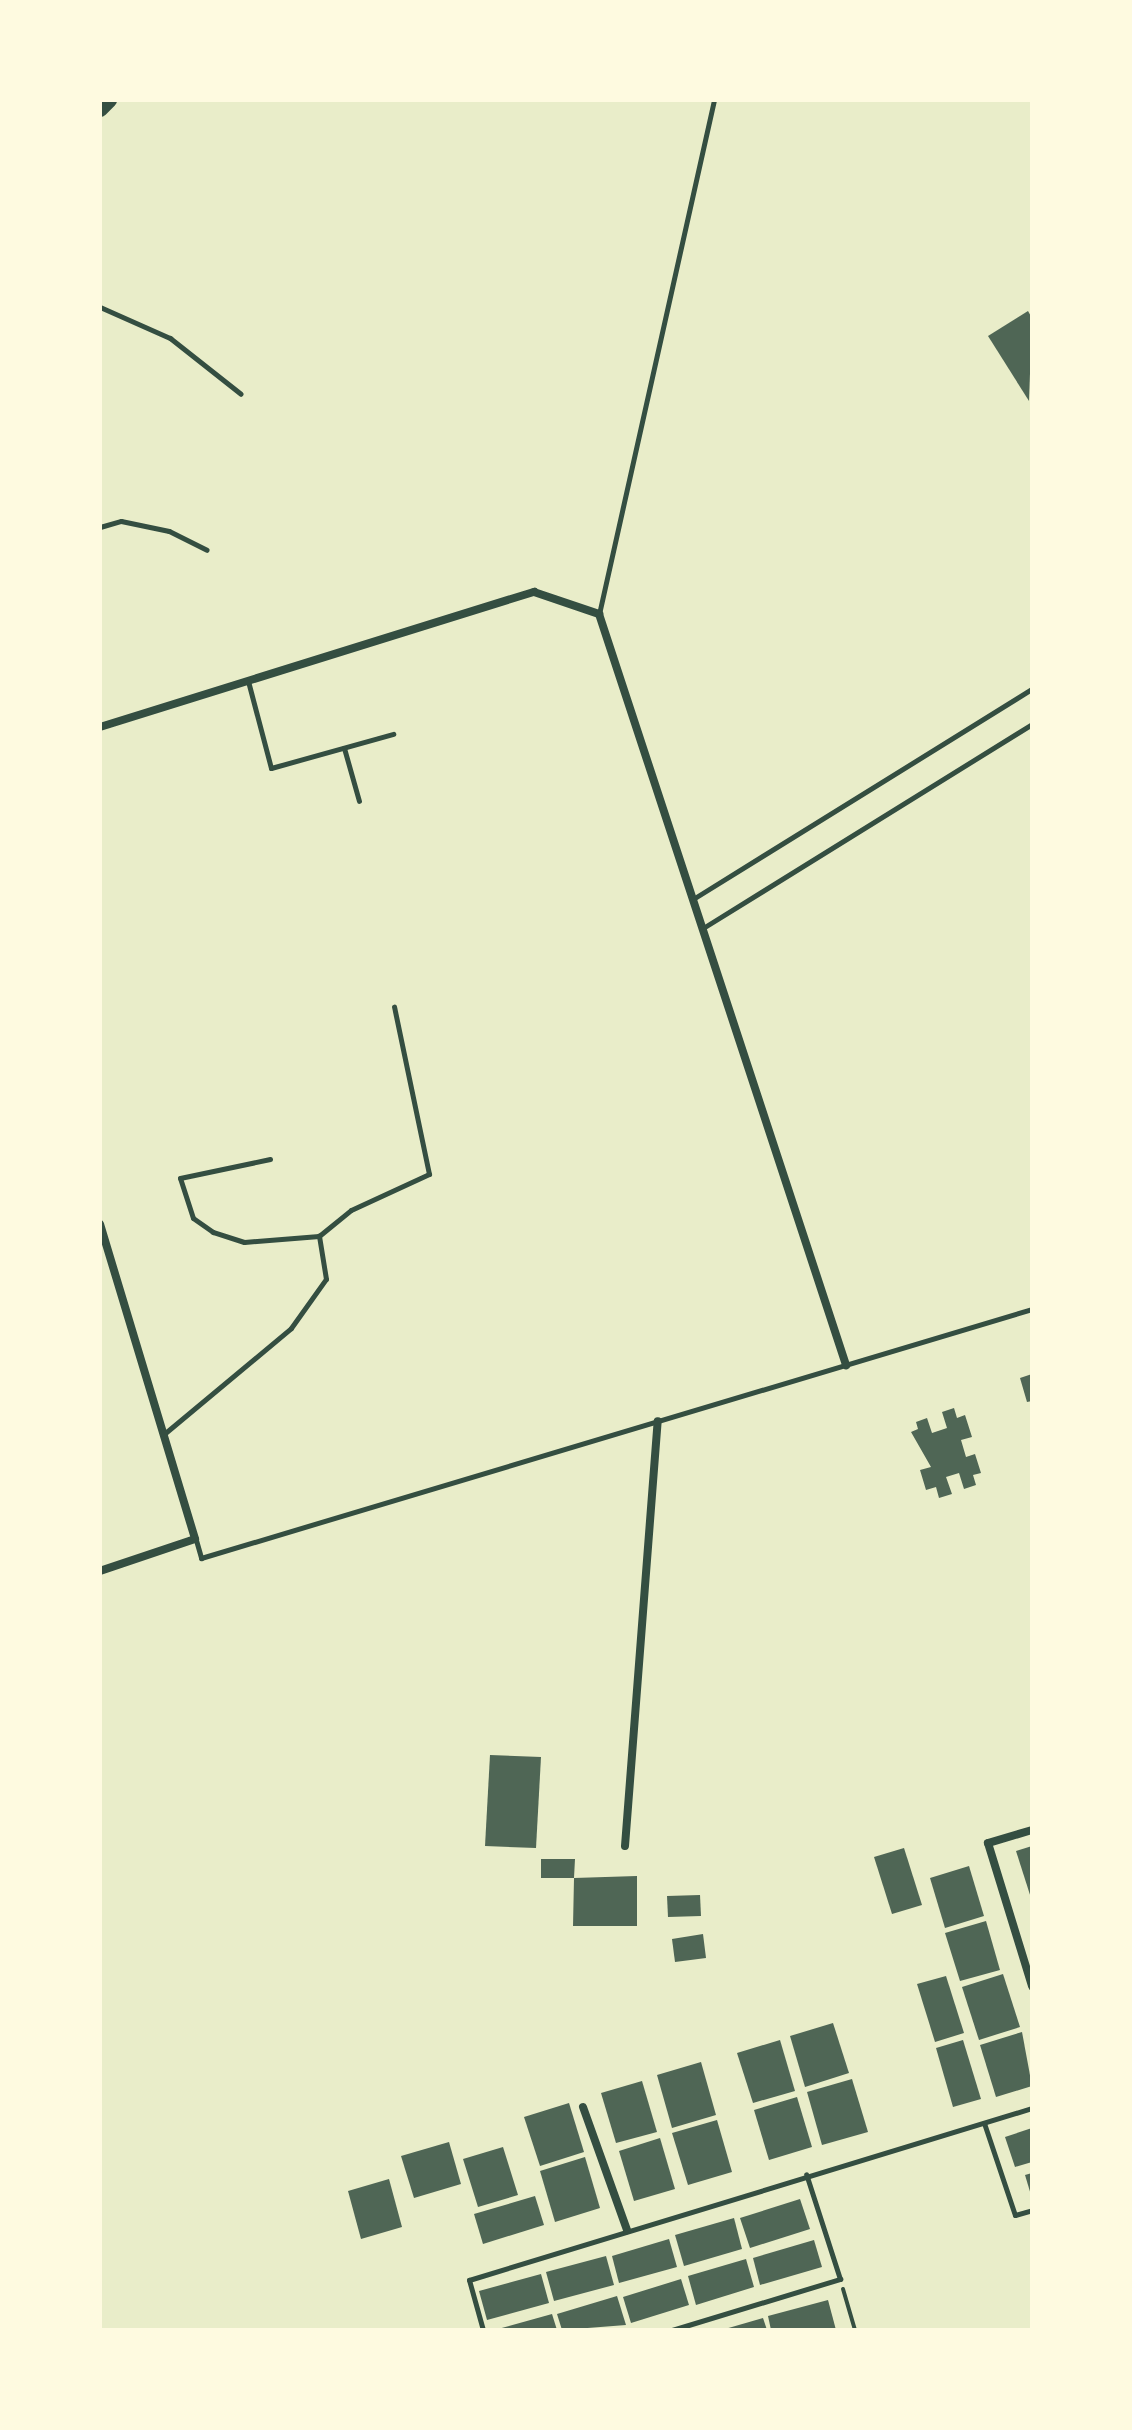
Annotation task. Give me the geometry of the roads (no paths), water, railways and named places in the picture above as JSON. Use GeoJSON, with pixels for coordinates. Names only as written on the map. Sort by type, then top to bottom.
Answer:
{"type":"FeatureCollection","features":[{"type":"Feature","properties":{"kind":"main road"},"geometry":{"type":"LineString","coordinates":[[100,109],[109,100]]}},
{"type":"Feature","properties":{"kind":"street"},"geometry":{"type":"LineString","coordinates":[[100,727],[534,592],[599,614],[846,1365]]}},
{"type":"Feature","properties":{"kind":"street"},"geometry":{"type":"LineString","coordinates":[[100,1224],[195,1539],[100,1571]]}},
{"type":"Feature","properties":{"kind":"street"},"geometry":{"type":"LineString","coordinates":[[625,1846],[658,1421]]}},
{"type":"Feature","properties":{"kind":"street"},"geometry":{"type":"LineString","coordinates":[[1032,1830],[988,1843],[1032,1986]]}},
{"type":"Feature","properties":{"kind":"street"},"geometry":{"type":"LineString","coordinates":[[583,2107],[627,2230]]}},
{"type":"Feature","properties":{"kind":"lane"},"geometry":{"type":"LineString","coordinates":[[599,614],[714,100]]}},
{"type":"Feature","properties":{"kind":"lane"},"geometry":{"type":"LineString","coordinates":[[100,307],[170,338],[241,394]]}},
{"type":"Feature","properties":{"kind":"lane"},"geometry":{"type":"LineString","coordinates":[[100,527],[121,521],[157,528],[207,550]]}},
{"type":"Feature","properties":{"kind":"lane"},"geometry":{"type":"LineString","coordinates":[[248,681],[271,768],[393,734]]}},
{"type":"Feature","properties":{"kind":"lane"},"geometry":{"type":"LineString","coordinates":[[692,899],[1032,689]]}},
{"type":"Feature","properties":{"kind":"lane"},"geometry":{"type":"LineString","coordinates":[[703,928],[1032,724]]}},
{"type":"Feature","properties":{"kind":"lane"},"geometry":{"type":"LineString","coordinates":[[344,748],[359,801]]}},
{"type":"Feature","properties":{"kind":"lane"},"geometry":{"type":"LineString","coordinates":[[270,1159],[180,1178],[193,1218],[213,1232],[244,1242],[319,1236],[351,1210],[429,1174],[394,1007]]}},
{"type":"Feature","properties":{"kind":"lane"},"geometry":{"type":"LineString","coordinates":[[164,1434],[291,1328],[326,1279],[319,1236]]}},
{"type":"Feature","properties":{"kind":"lane"},"geometry":{"type":"LineString","coordinates":[[195,1539],[201,1558],[1032,1309]]}},
{"type":"Feature","properties":{"kind":"lane"},"geometry":{"type":"LineString","coordinates":[[483,2330],[469,2280],[806,2174],[1032,2108]]}},
{"type":"Feature","properties":{"kind":"lane"},"geometry":{"type":"LineString","coordinates":[[984,2122],[1015,2215],[1032,2210]]}},
{"type":"Feature","properties":{"kind":"lane"},"geometry":{"type":"LineString","coordinates":[[672,2330],[840,2279],[806,2174]]}}]}
